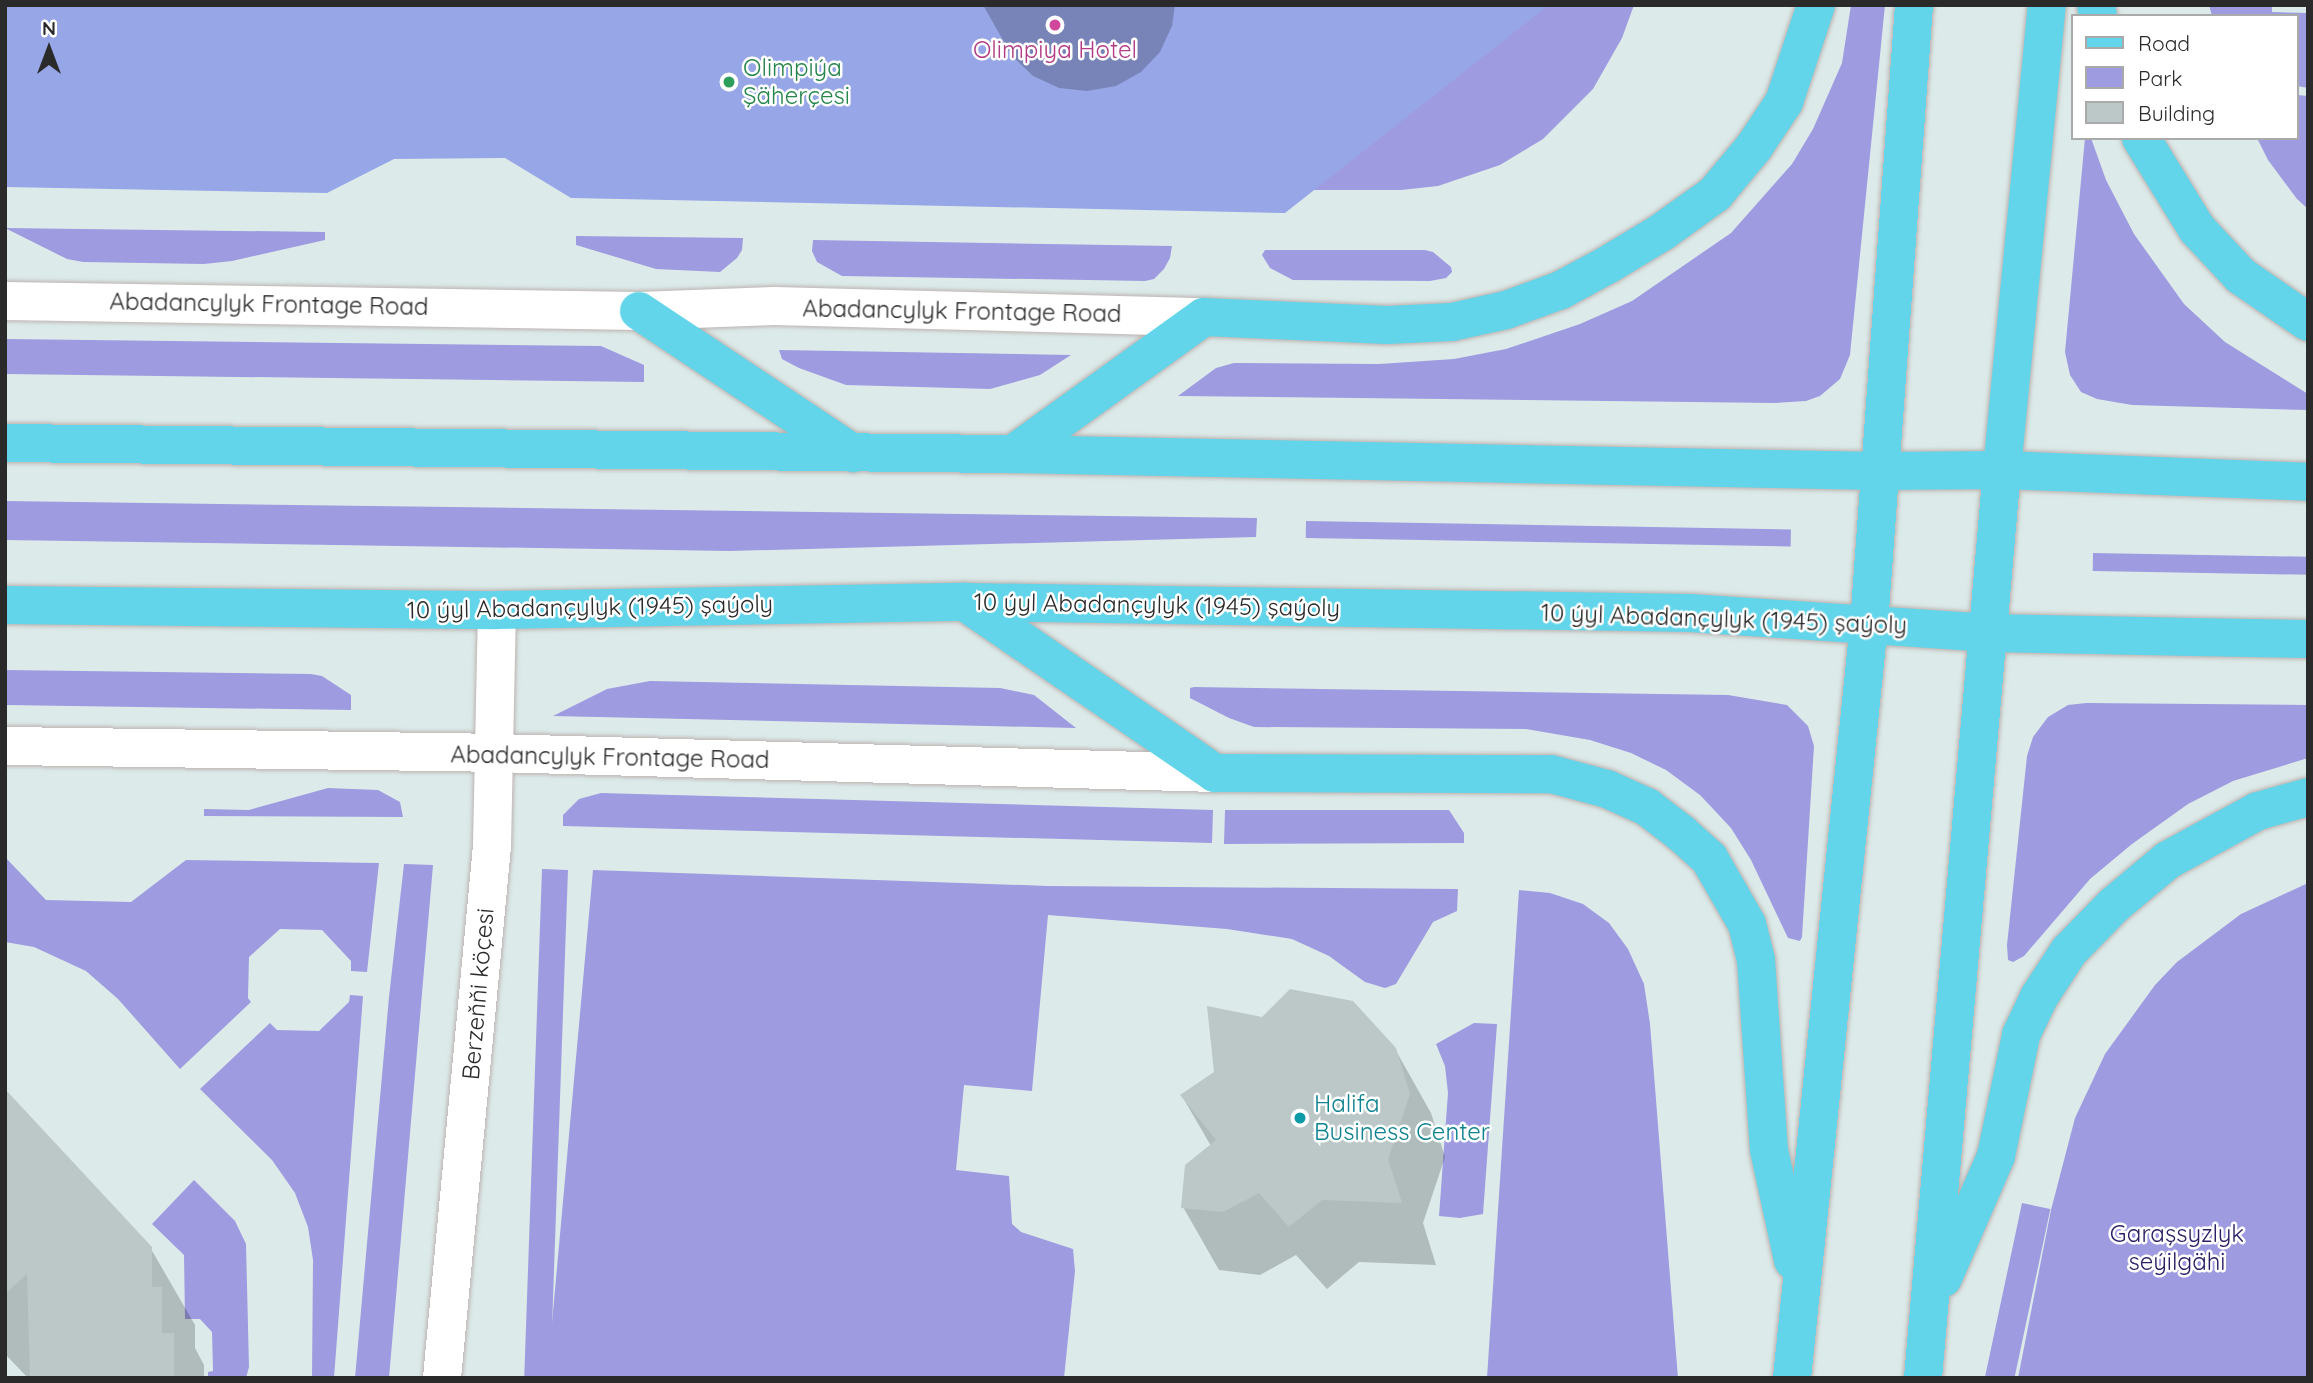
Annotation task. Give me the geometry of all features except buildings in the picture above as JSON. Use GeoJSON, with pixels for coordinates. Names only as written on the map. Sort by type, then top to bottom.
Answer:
{"type":"FeatureCollection","features":[{"type":"Feature","properties":{"kind":"main road"},"geometry":{"type":"LineString","coordinates":[[1013,454],[1204,317],[1387,325],[1452,322],[1506,310],[1561,290],[1662,232],[1715,194],[1754,147],[1784,102],[1816,5]]}},
{"type":"Feature","properties":{"kind":"main road"},"geometry":{"type":"LineString","coordinates":[[1792,1378],[1870,624],[1878,471],[1914,5]]}},
{"type":"Feature","properties":{"kind":"main road"},"geometry":{"type":"LineString","coordinates":[[1923,1378],[1990,633],[2002,470],[2047,5]]}},
{"type":"Feature","properties":{"kind":"main road"},"geometry":{"type":"LineString","coordinates":[[2142,140],[2206,238],[2241,276],[2308,322]]}},
{"type":"Feature","properties":{"kind":"main road"},"geometry":{"type":"LineString","coordinates":[[639,311],[853,453]]}},
{"type":"Feature","properties":{"kind":"main road"},"geometry":{"type":"LineString","coordinates":[[5,443],[1013,454],[1878,471],[2002,470],[2308,482]]}},
{"type":"Feature","properties":{"kind":"main road"},"geometry":{"type":"LineString","coordinates":[[965,602],[1215,773],[1551,774],[1607,789],[1647,807],[1681,833],[1709,859],[1747,924],[1757,972],[1769,1150],[1800,1294]]}},
{"type":"Feature","properties":{"kind":"main road","name":"10 ýyl Abadançylyk (1945) şaýoly"},"geometry":{"type":"LineString","coordinates":[[5,605],[497,610],[965,602],[1690,613],[1990,633],[2308,639]]}},
{"type":"Feature","properties":{"kind":"main road"},"geometry":{"type":"LineString","coordinates":[[1929,1308],[1996,1156],[2021,1035],[2039,997],[2069,951],[2114,905],[2168,860],[2258,811],[2308,797]]}},
{"type":"Feature","properties":{"kind":"street","name":"Abadancylyk Frontage Road"},"geometry":{"type":"LineString","coordinates":[[5,301],[639,311],[774,306],[1204,317]]}},
{"type":"Feature","properties":{"kind":"street","name":"Berzeňňi köçesi"},"geometry":{"type":"LineString","coordinates":[[442,1378],[492,846],[497,610]]}},
{"type":"Feature","properties":{"kind":"street","name":"Abadancylyk Frontage Road"},"geometry":{"type":"LineString","coordinates":[[5,746],[495,753],[1215,773]]}},
{"type":"Feature","properties":{"kind":"green space"},"geometry":{"type":"Polygon","coordinates":[[[1303,5],[1634,5],[1622,38],[1593,89],[1543,139],[1500,165],[1438,186],[1401,190],[1257,190],[1303,5]]]}},
{"type":"Feature","properties":{"kind":"green space"},"geometry":{"type":"Polygon","coordinates":[[[1851,5],[1885,5],[1850,355],[1840,379],[1820,396],[1806,401],[1776,403],[1178,396],[1216,368],[1234,363],[1379,364],[1454,359],[1506,349],[1580,324],[1632,301],[1731,233],[1792,164],[1813,129],[1842,63],[1851,5]]]}},
{"type":"Feature","properties":{"kind":"green space"},"geometry":{"type":"Polygon","coordinates":[[[2209,5],[2272,5],[2272,12],[2308,13],[2308,88],[2299,86],[2299,14],[2211,14],[2209,5]]]}},
{"type":"Feature","properties":{"kind":"green space"},"geometry":{"type":"Polygon","coordinates":[[[2299,95],[2308,96],[2308,209],[2297,199],[2268,160],[2258,140],[2299,140],[2299,95]]]}},
{"type":"Feature","properties":{"kind":"green space"},"geometry":{"type":"Polygon","coordinates":[[[2085,140],[2092,140],[2106,180],[2134,234],[2184,304],[2225,342],[2308,394],[2308,410],[2132,405],[2097,399],[2081,392],[2070,375],[2065,352],[2085,140]]]}},
{"type":"Feature","properties":{"kind":"green space"},"geometry":{"type":"Polygon","coordinates":[[[5,228],[325,232],[325,240],[232,261],[204,264],[83,262],[67,259],[5,228]]]}},
{"type":"Feature","properties":{"kind":"green space"},"geometry":{"type":"Polygon","coordinates":[[[576,236],[743,238],[742,250],[737,258],[720,272],[656,269],[576,245],[576,236]]]}},
{"type":"Feature","properties":{"kind":"green space"},"geometry":{"type":"Polygon","coordinates":[[[813,240],[1172,246],[1164,269],[1154,279],[1145,281],[842,276],[817,262],[812,251],[813,240]]]}},
{"type":"Feature","properties":{"kind":"green space"},"geometry":{"type":"Polygon","coordinates":[[[1265,250],[1425,250],[1433,252],[1451,267],[1452,272],[1446,278],[1430,281],[1293,280],[1270,268],[1262,255],[1265,250]]]}},
{"type":"Feature","properties":{"kind":"green space"},"geometry":{"type":"Polygon","coordinates":[[[5,339],[601,346],[644,365],[644,382],[5,374],[5,339]]]}},
{"type":"Feature","properties":{"kind":"green space"},"geometry":{"type":"Polygon","coordinates":[[[779,350],[1071,355],[1040,375],[990,389],[846,385],[799,368],[782,359],[779,350]]]}},
{"type":"Feature","properties":{"kind":"green space"},"geometry":{"type":"Polygon","coordinates":[[[5,501],[1257,518],[1256,537],[731,551],[5,540],[5,501]]]}},
{"type":"Feature","properties":{"kind":"green space"},"geometry":{"type":"Polygon","coordinates":[[[1306,521],[1791,529],[1791,546],[1306,538],[1306,521]]]}},
{"type":"Feature","properties":{"kind":"green space"},"geometry":{"type":"Polygon","coordinates":[[[2093,553],[2308,557],[2308,575],[2093,571],[2093,553]]]}},
{"type":"Feature","properties":{"kind":"green space"},"geometry":{"type":"Polygon","coordinates":[[[5,670],[311,674],[322,676],[351,695],[351,710],[5,705],[5,670]]]}},
{"type":"Feature","properties":{"kind":"green space"},"geometry":{"type":"Polygon","coordinates":[[[650,681],[1000,688],[1034,695],[1076,728],[553,716],[607,689],[650,681]]]}},
{"type":"Feature","properties":{"kind":"green space"},"geometry":{"type":"Polygon","coordinates":[[[1190,688],[1728,695],[1787,705],[1808,726],[1814,746],[1802,937],[1800,941],[1788,938],[1751,860],[1731,828],[1700,795],[1666,770],[1631,753],[1590,740],[1526,729],[1254,727],[1229,718],[1190,698],[1190,688]]]}},
{"type":"Feature","properties":{"kind":"green space"},"geometry":{"type":"Polygon","coordinates":[[[2068,705],[2308,705],[2308,758],[2233,781],[2188,804],[2132,844],[2090,879],[2024,956],[2013,962],[2008,960],[2007,945],[2027,756],[2033,737],[2048,717],[2068,705]]]}},
{"type":"Feature","properties":{"kind":"green space"},"geometry":{"type":"Polygon","coordinates":[[[328,788],[378,790],[400,802],[403,817],[204,816],[204,809],[249,810],[328,788]]]}},
{"type":"Feature","properties":{"kind":"green space"},"geometry":{"type":"Polygon","coordinates":[[[601,793],[1213,810],[1212,843],[563,826],[563,815],[579,799],[601,793]]]}},
{"type":"Feature","properties":{"kind":"green space"},"geometry":{"type":"Polygon","coordinates":[[[1225,810],[1449,810],[1464,833],[1464,843],[1224,844],[1225,810]]]}},
{"type":"Feature","properties":{"kind":"green space"},"geometry":{"type":"Polygon","coordinates":[[[5,857],[46,900],[131,902],[186,860],[379,863],[367,972],[351,971],[351,961],[322,930],[280,929],[249,957],[248,998],[251,1002],[180,1069],[118,999],[86,971],[34,947],[5,942],[5,857]]]}},
{"type":"Feature","properties":{"kind":"green space"},"geometry":{"type":"Polygon","coordinates":[[[404,864],[433,865],[389,1378],[355,1378],[389,997],[404,864]]]}},
{"type":"Feature","properties":{"kind":"green space"},"geometry":{"type":"Polygon","coordinates":[[[542,869],[568,870],[550,1378],[524,1378],[542,869]]]}},
{"type":"Feature","properties":{"kind":"green space"},"geometry":{"type":"Polygon","coordinates":[[[593,870],[1048,886],[1458,889],[1457,911],[1433,922],[1396,984],[1385,988],[1365,982],[1329,956],[1292,939],[1227,929],[1048,915],[1032,1091],[964,1085],[956,1170],[1009,1176],[1012,1224],[1021,1232],[1073,1249],[1075,1271],[1064,1378],[547,1378],[593,870]]]}},
{"type":"Feature","properties":{"kind":"green space","name":"Garaşsyzlyk seýilgähi"},"geometry":{"type":"Polygon","coordinates":[[[2308,883],[2308,1378],[2018,1378],[2051,1210],[2075,1118],[2105,1054],[2155,985],[2177,962],[2241,914],[2308,883]]]}},
{"type":"Feature","properties":{"kind":"green space"},"geometry":{"type":"Polygon","coordinates":[[[1519,890],[1550,893],[1583,904],[1609,923],[1628,949],[1644,984],[1650,1024],[1678,1378],[1487,1378],[1519,890]]]}},
{"type":"Feature","properties":{"kind":"green space"},"geometry":{"type":"Polygon","coordinates":[[[350,995],[363,996],[334,1378],[312,1378],[313,1260],[308,1227],[295,1193],[272,1160],[200,1089],[270,1023],[277,1030],[319,1031],[349,1002],[350,995]]]}},
{"type":"Feature","properties":{"kind":"green space"},"geometry":{"type":"Polygon","coordinates":[[[1474,1023],[1497,1024],[1483,1214],[1460,1218],[1439,1216],[1448,1093],[1445,1066],[1436,1044],[1474,1023]]]}},
{"type":"Feature","properties":{"kind":"green space"},"geometry":{"type":"Polygon","coordinates":[[[194,1180],[235,1221],[246,1244],[249,1367],[246,1378],[208,1378],[208,1372],[213,1371],[212,1332],[200,1319],[185,1319],[184,1255],[152,1224],[194,1180]]]}},
{"type":"Feature","properties":{"kind":"green space"},"geometry":{"type":"Polygon","coordinates":[[[2022,1203],[2050,1209],[2014,1378],[1985,1377],[2022,1203]]]}},
{"type":"Feature","properties":{"kind":"shaded area","name":"Olimpiýa Şäherçesi"},"geometry":{"type":"Polygon","coordinates":[[[5,5],[1549,5],[1285,213],[571,198],[505,158],[394,159],[327,193],[5,187],[5,5]]]}},
{"type":"Feature","properties":{"kind":"place","name":"Olimpiya Hotel"},"geometry":{"type":"Point","coordinates":[1055,25]}},
{"type":"Feature","properties":{"kind":"place","name":"Olimpiýa Şäherçesi"},"geometry":{"type":"Point","coordinates":[729,82]}},
{"type":"Feature","properties":{"kind":"place","name":"Halifa Business Center"},"geometry":{"type":"Point","coordinates":[1300,1118]}}]}
